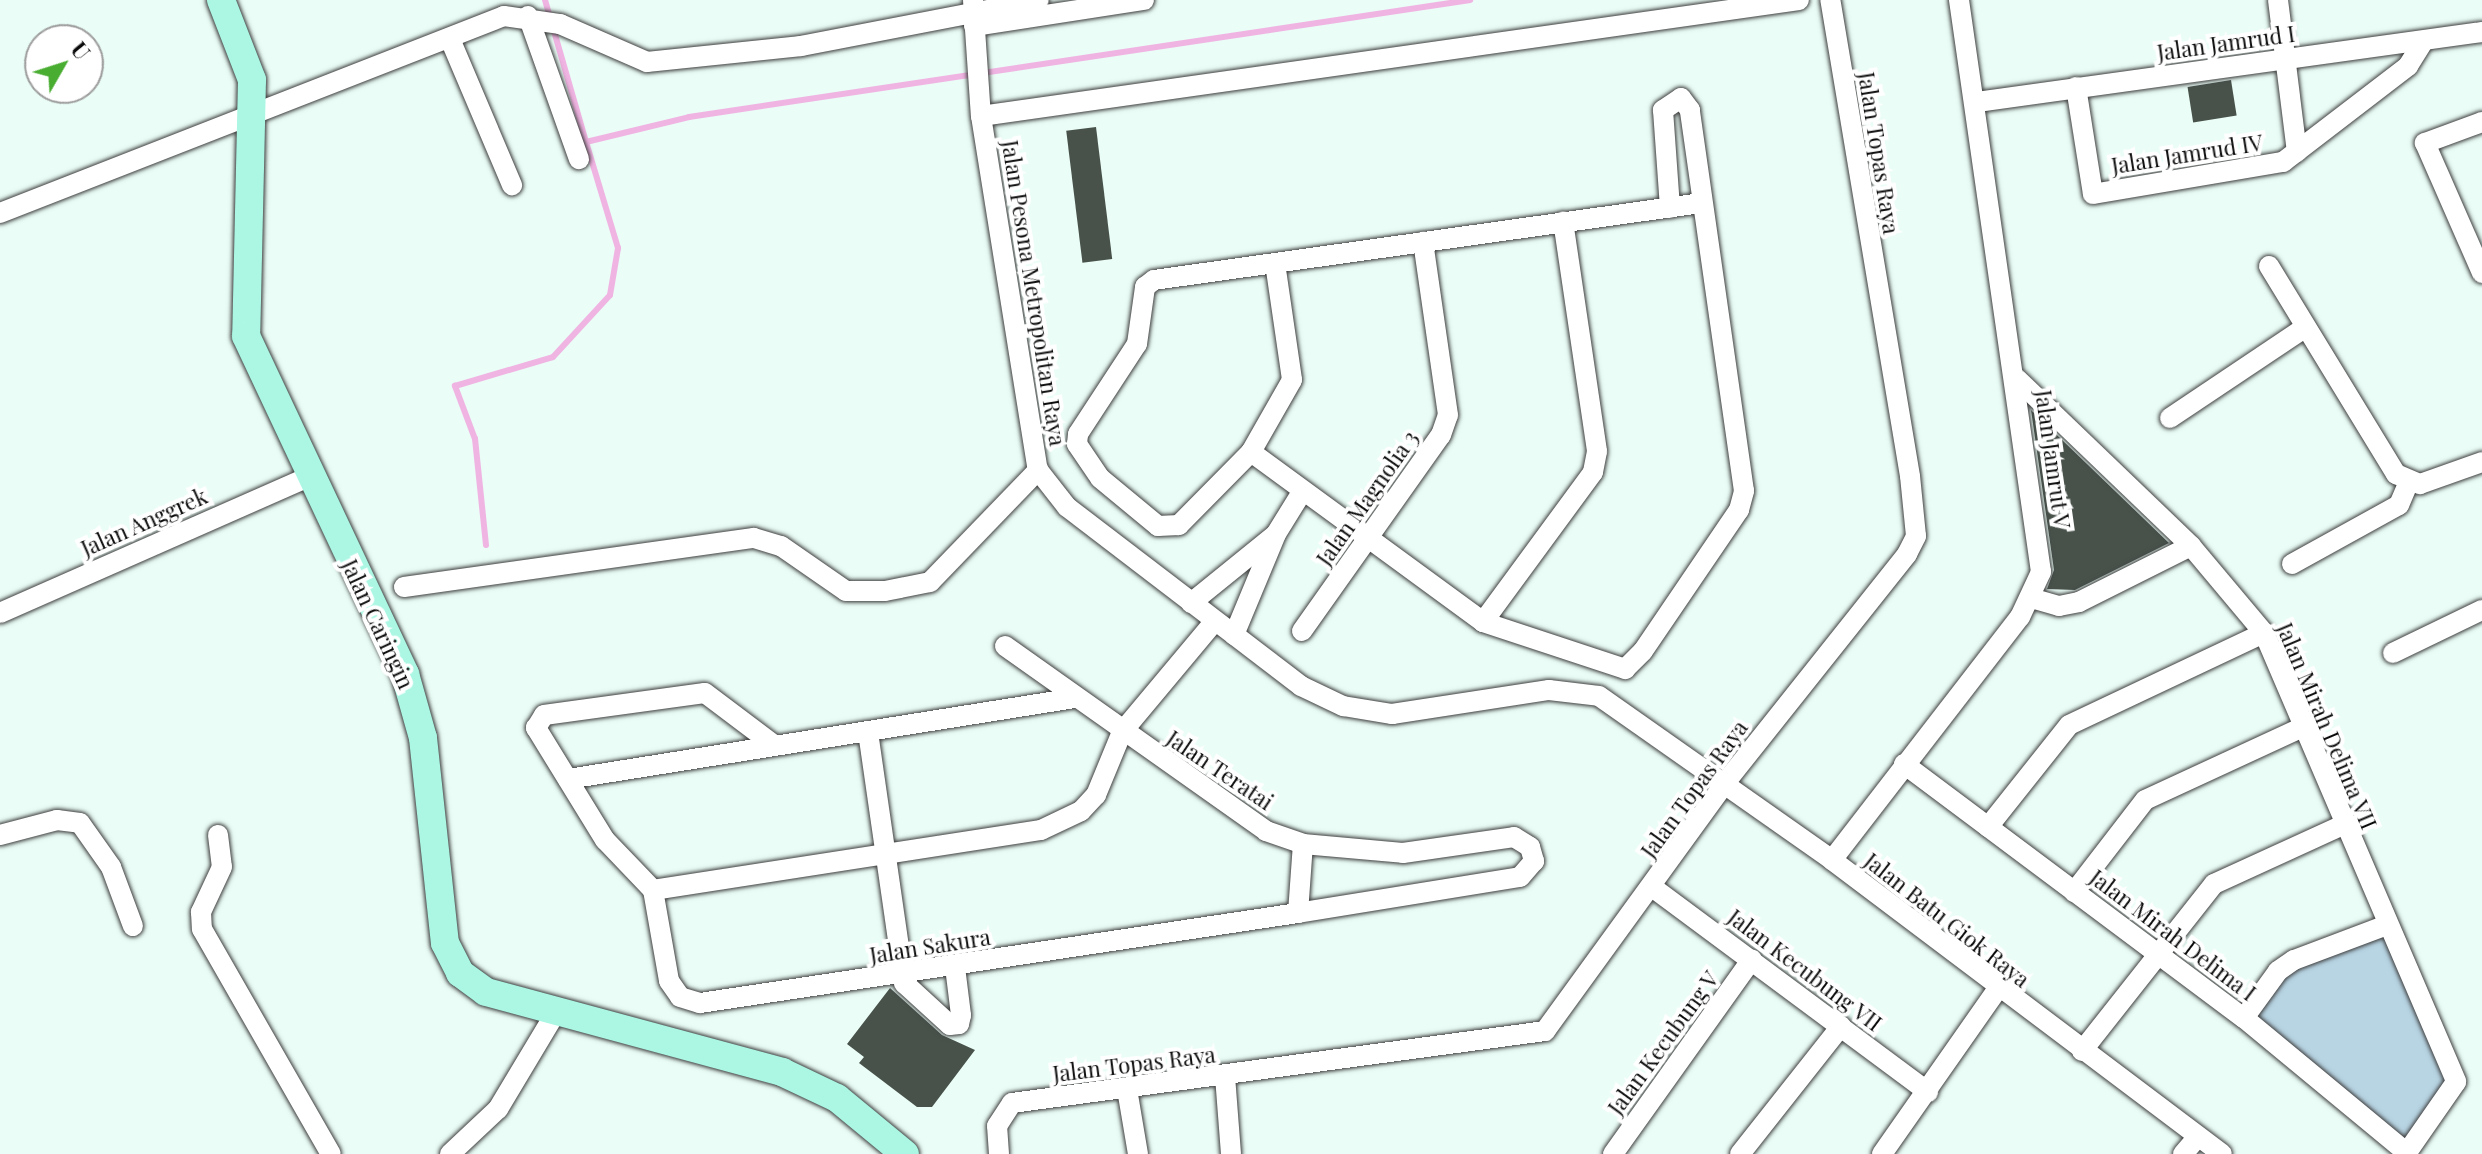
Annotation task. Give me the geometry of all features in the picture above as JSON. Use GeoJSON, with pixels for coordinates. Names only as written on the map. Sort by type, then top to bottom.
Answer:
{"type":"FeatureCollection","features":[{"type":"Feature","properties":{"kind":"main road","name":"Jalan Caringin"},"geometry":{"type":"LineString","coordinates":[[221,0],[252,80],[254,117],[246,336],[409,687],[423,738],[445,943],[460,973],[486,992],[782,1072],[837,1098],[905,1154]]}},
{"type":"Feature","properties":{"kind":"street"},"geometry":{"type":"LineString","coordinates":[[973,20],[1039,0]]}},
{"type":"Feature","properties":{"kind":"street"},"geometry":{"type":"LineString","coordinates":[[0,213],[129,159],[254,117],[504,16],[544,20],[647,62],[801,46],[973,20],[1144,0]]}},
{"type":"Feature","properties":{"kind":"street"},"geometry":{"type":"LineString","coordinates":[[980,108],[1799,0]]}},
{"type":"Feature","properties":{"kind":"street","name":"Jalan Topas Raya"},"geometry":{"type":"LineString","coordinates":[[999,1154],[997,1126],[1012,1103],[1545,1031],[1725,783],[1916,536],[1830,0]]}},
{"type":"Feature","properties":{"kind":"street","name":"Jalan Jamrut V"},"geometry":{"type":"LineString","coordinates":[[1832,860],[2031,598],[2042,554],[1977,102],[1959,0]]}},
{"type":"Feature","properties":{"kind":"street"},"geometry":{"type":"LineString","coordinates":[[2278,0],[2297,152]]}},
{"type":"Feature","properties":{"kind":"street"},"geometry":{"type":"LineString","coordinates":[[544,20],[579,159]]}},
{"type":"Feature","properties":{"kind":"street","name":"Jalan Pesona Metropolitan Raya"},"geometry":{"type":"LineString","coordinates":[[973,20],[980,108],[1038,470],[1067,507],[1301,686],[1343,706],[1392,714],[1549,690],[1599,696]]}},
{"type":"Feature","properties":{"kind":"street","name":"Jalan Jamrud I"},"geometry":{"type":"LineString","coordinates":[[1977,102],[2482,32]]}},
{"type":"Feature","properties":{"kind":"street"},"geometry":{"type":"LineString","coordinates":[[450,39],[512,185]]}},
{"type":"Feature","properties":{"kind":"street"},"geometry":{"type":"LineString","coordinates":[[2297,152],[2414,60],[2423,42]]}},
{"type":"Feature","properties":{"kind":"street","name":"Jalan Jamrud IV"},"geometry":{"type":"LineString","coordinates":[[2076,87],[2093,194],[2254,169],[2297,152]]}},
{"type":"Feature","properties":{"kind":"street"},"geometry":{"type":"LineString","coordinates":[[1251,452],[1367,541],[1483,622],[1625,669],[1643,651],[1739,510],[1744,491],[1690,110],[1681,98],[1663,110],[1670,208]]}},
{"type":"Feature","properties":{"kind":"street"},"geometry":{"type":"LineString","coordinates":[[2482,122],[2425,143],[2482,273]]}},
{"type":"Feature","properties":{"kind":"street"},"geometry":{"type":"LineString","coordinates":[[1275,263],[1292,380],[1251,452],[1189,517],[1168,529],[1100,478],[1077,444],[1078,434],[1137,344],[1145,287],[1154,280],[1701,203]]}},
{"type":"Feature","properties":{"kind":"street"},"geometry":{"type":"LineString","coordinates":[[1483,622],[1593,472],[1597,451],[1563,222]]}},
{"type":"Feature","properties":{"kind":"street","name":"Jalan Magnolia 3"},"geometry":{"type":"LineString","coordinates":[[1302,631],[1441,435],[1448,415],[1423,242]]}},
{"type":"Feature","properties":{"kind":"street"},"geometry":{"type":"LineString","coordinates":[[2269,266],[2303,329],[2396,474],[2408,484]]}},
{"type":"Feature","properties":{"kind":"street"},"geometry":{"type":"LineString","coordinates":[[2170,418],[2303,329]]}},
{"type":"Feature","properties":{"kind":"street","name":"Jalan Mirah Delima VII"},"geometry":{"type":"LineString","coordinates":[[2017,379],[2191,546],[2264,633],[2343,825],[2456,1082],[2407,1153]]}},
{"type":"Feature","properties":{"kind":"street"},"geometry":{"type":"LineString","coordinates":[[2408,484],[2482,462]]}},
{"type":"Feature","properties":{"kind":"street"},"geometry":{"type":"LineString","coordinates":[[404,587],[754,538],[781,546],[846,591],[885,591],[930,582],[1038,470]]}},
{"type":"Feature","properties":{"kind":"street","name":"Jalan Anggrek"},"geometry":{"type":"LineString","coordinates":[[0,613],[309,477]]}},
{"type":"Feature","properties":{"kind":"street"},"geometry":{"type":"LineString","coordinates":[[2292,564],[2399,505],[2408,484]]}},
{"type":"Feature","properties":{"kind":"street"},"geometry":{"type":"LineString","coordinates":[[1234,635],[1276,534],[1302,492]]}},
{"type":"Feature","properties":{"kind":"street"},"geometry":{"type":"LineString","coordinates":[[1191,603],[1276,534]]}},
{"type":"Feature","properties":{"kind":"street"},"geometry":{"type":"LineString","coordinates":[[2031,598],[2059,606],[2079,602],[2191,546]]}},
{"type":"Feature","properties":{"kind":"street"},"geometry":{"type":"LineString","coordinates":[[2393,653],[2482,610]]}},
{"type":"Feature","properties":{"kind":"street"},"geometry":{"type":"LineString","coordinates":[[774,745],[705,693],[544,715],[536,728],[605,840],[653,890],[1041,830],[1081,811],[1096,795],[1122,732],[1214,622]]}},
{"type":"Feature","properties":{"kind":"street"},"geometry":{"type":"LineString","coordinates":[[1988,827],[2069,725],[2264,633]]}},
{"type":"Feature","properties":{"kind":"street","name":"Jalan Teratai"},"geometry":{"type":"LineString","coordinates":[[1005,646],[1237,815],[1303,844],[1403,853],[1514,837],[1530,847]]}},
{"type":"Feature","properties":{"kind":"street","name":"Jalan Batu Giok Raya"},"geometry":{"type":"LineString","coordinates":[[1599,696],[1643,723],[1832,860],[1997,990],[2222,1154]]}},
{"type":"Feature","properties":{"kind":"street"},"geometry":{"type":"LineString","coordinates":[[568,779],[1075,698]]}},
{"type":"Feature","properties":{"kind":"street"},"geometry":{"type":"LineString","coordinates":[[2074,892],[2145,800],[2303,727]]}},
{"type":"Feature","properties":{"kind":"street"},"geometry":{"type":"LineString","coordinates":[[868,732],[902,975],[913,997],[950,1025],[959,1024],[955,967]]}},
{"type":"Feature","properties":{"kind":"street","name":"Jalan Mirah Delima I"},"geometry":{"type":"LineString","coordinates":[[1904,764],[2244,1018],[2407,1153]]}},
{"type":"Feature","properties":{"kind":"street"},"geometry":{"type":"LineString","coordinates":[[2,827],[57,820],[80,823],[111,867],[133,926]]}},
{"type":"Feature","properties":{"kind":"street"},"geometry":{"type":"LineString","coordinates":[[2082,1051],[2214,884],[2343,825]]}},
{"type":"Feature","properties":{"kind":"street"},"geometry":{"type":"LineString","coordinates":[[218,835],[222,867],[201,912],[202,929],[331,1154]]}},
{"type":"Feature","properties":{"kind":"street"},"geometry":{"type":"LineString","coordinates":[[1298,913],[1303,844]]}},
{"type":"Feature","properties":{"kind":"street","name":"Jalan Sakura"},"geometry":{"type":"LineString","coordinates":[[653,890],[669,981],[680,997],[700,1003],[955,967],[1520,877],[1534,861],[1530,847]]}},
{"type":"Feature","properties":{"kind":"street","name":"Jalan Kecubung VII"},"geometry":{"type":"LineString","coordinates":[[1652,887],[1928,1092]]}},
{"type":"Feature","properties":{"kind":"street"},"geometry":{"type":"LineString","coordinates":[[2244,1018],[2294,960],[2387,925]]}},
{"type":"Feature","properties":{"kind":"street","name":"Jalan Kecubung V"},"geometry":{"type":"LineString","coordinates":[[1613,1154],[1752,959]]}},
{"type":"Feature","properties":{"kind":"street"},"geometry":{"type":"LineString","coordinates":[[1882,1154],[1997,990]]}},
{"type":"Feature","properties":{"kind":"street"},"geometry":{"type":"LineString","coordinates":[[450,1154],[498,1109],[556,1012]]}},
{"type":"Feature","properties":{"kind":"street"},"geometry":{"type":"LineString","coordinates":[[1740,1154],[1841,1026]]}},
{"type":"Feature","properties":{"kind":"street"},"geometry":{"type":"LineString","coordinates":[[1225,1076],[1231,1154]]}},
{"type":"Feature","properties":{"kind":"street"},"geometry":{"type":"LineString","coordinates":[[1127,1089],[1138,1154]]}},
{"type":"Feature","properties":{"kind":"street"},"geometry":{"type":"LineString","coordinates":[[2183,1154],[2198,1137]]}},
{"type":"Feature","properties":{"kind":"shaded area"},"geometry":{"type":"Polygon","coordinates":[[[2387,925],[2452,1071],[2407,1153],[2244,1018],[2278,971],[2387,925]]]}},
{"type":"Feature","properties":{"kind":"building"},"geometry":{"type":"Polygon","coordinates":[[[2231,80],[2237,116],[2193,122],[2188,87],[2231,80]]]}},
{"type":"Feature","properties":{"kind":"building"},"geometry":{"type":"Polygon","coordinates":[[[1096,127],[1112,259],[1082,263],[1066,131],[1096,127]]]}},
{"type":"Feature","properties":{"kind":"building"},"geometry":{"type":"Polygon","coordinates":[[[2031,410],[2169,543],[2075,590],[2047,589],[2054,570],[2031,410]]]}},
{"type":"Feature","properties":{"kind":"building"},"geometry":{"type":"Polygon","coordinates":[[[890,988],[942,1035],[975,1050],[932,1107],[917,1107],[859,1063],[864,1057],[847,1044],[890,988]]]}},
{"type":"Feature","properties":{"kind":"waterway"},"geometry":{"type":"LineString","coordinates":[[545,0],[586,142],[689,117],[1470,0]]}},
{"type":"Feature","properties":{"kind":"waterway"},"geometry":{"type":"LineString","coordinates":[[486,545],[475,439],[455,386],[553,357],[610,295],[618,248],[586,142]]}}]}
